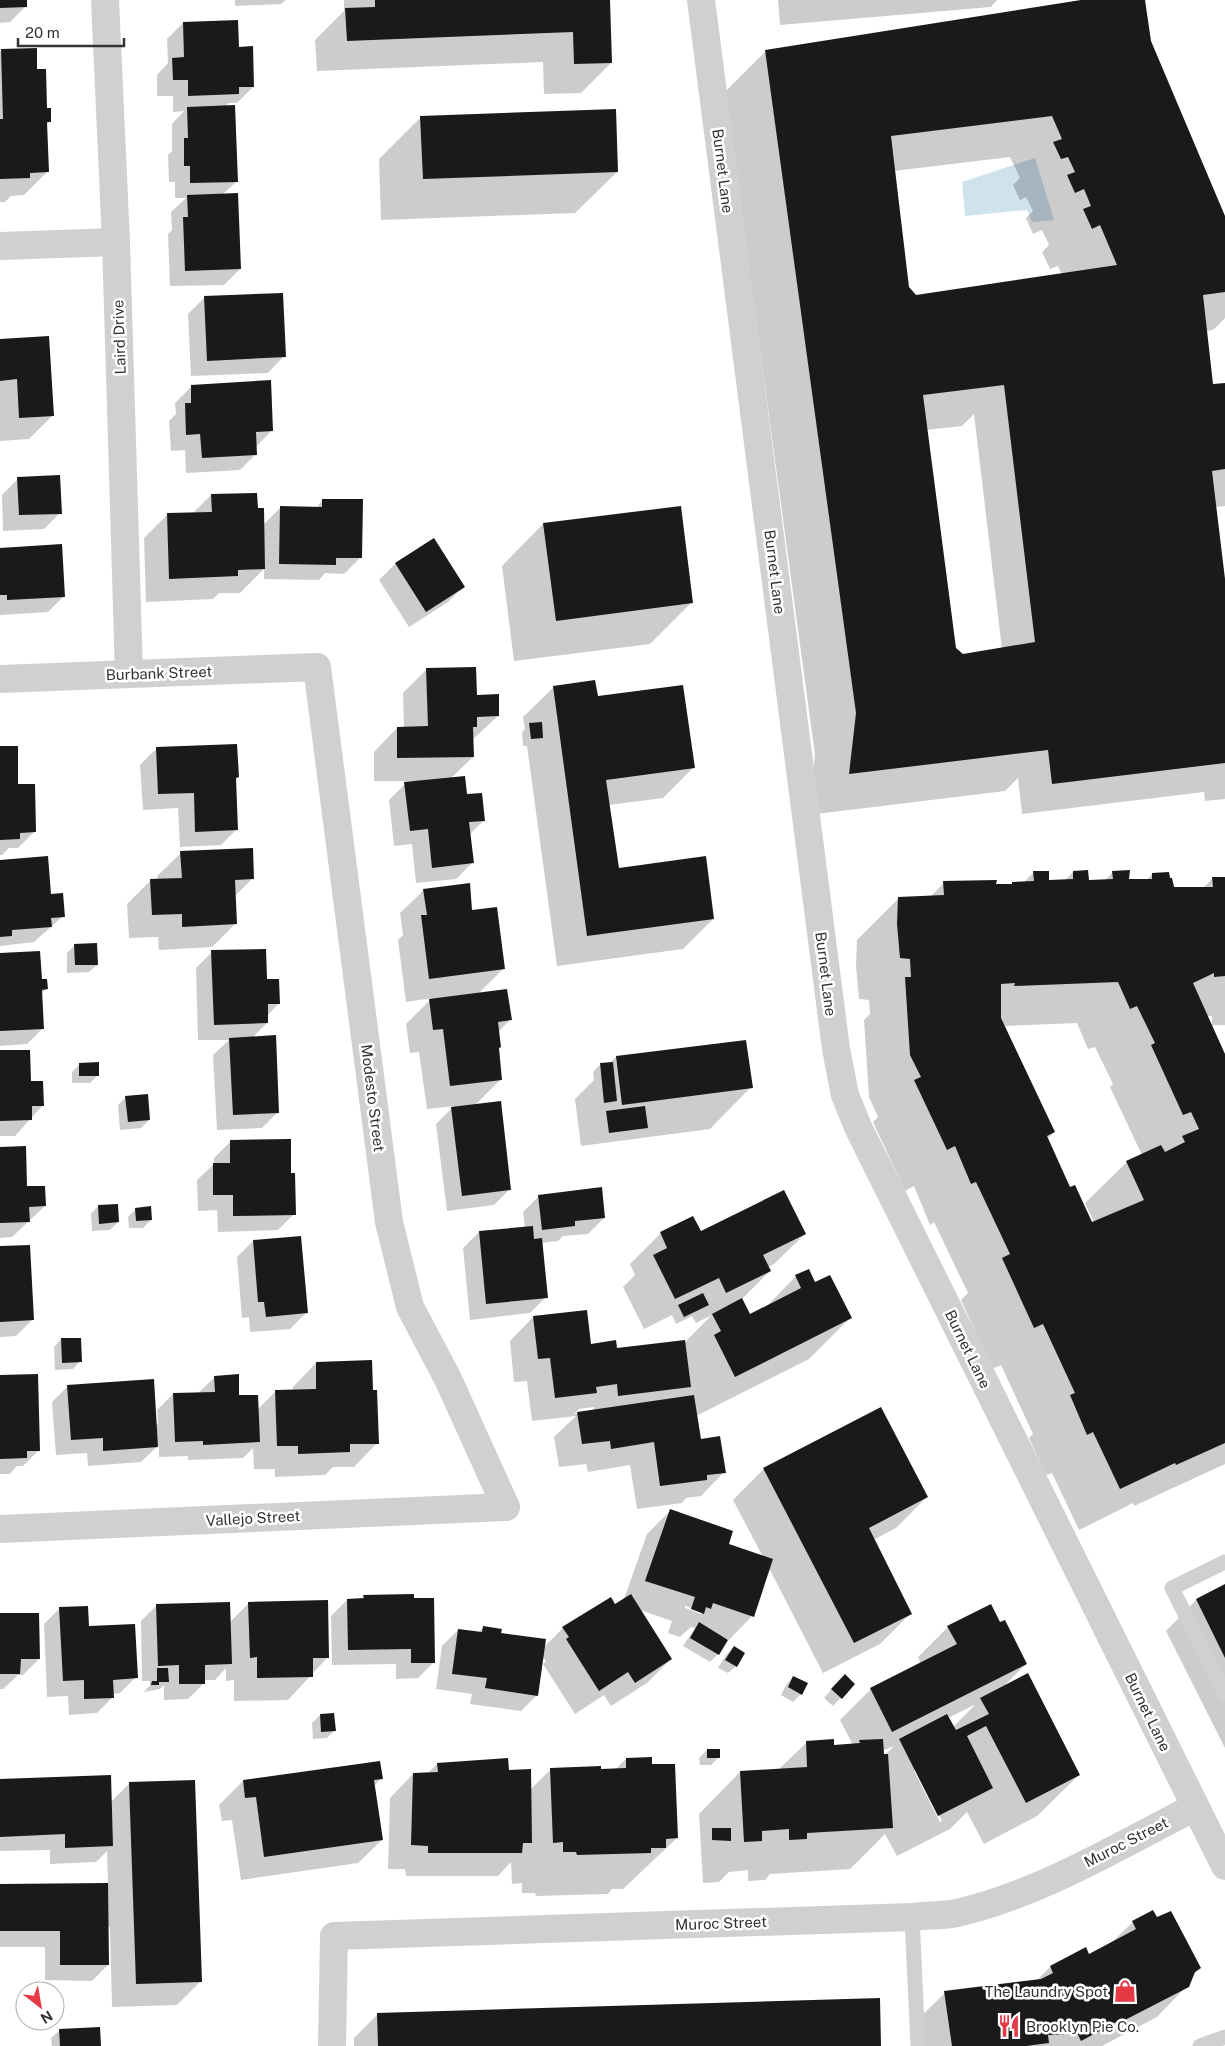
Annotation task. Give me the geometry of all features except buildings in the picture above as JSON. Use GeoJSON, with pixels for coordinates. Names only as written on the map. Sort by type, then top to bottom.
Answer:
{"type":"FeatureCollection","features":[{"type":"Feature","properties":{"kind":"street","name":"Laird Drive"},"geometry":{"type":"LineString","coordinates":[[105,0],[116,242],[128,674]]}},
{"type":"Feature","properties":{"kind":"street","name":"Burnet Lane"},"geometry":{"type":"LineString","coordinates":[[702,0],[836,1049],[845,1095],[862,1135],[1225,1866]]}},
{"type":"Feature","properties":{"kind":"street"},"geometry":{"type":"LineString","coordinates":[[0,246],[116,242]]}},
{"type":"Feature","properties":{"kind":"street","name":"Burbank Street"},"geometry":{"type":"LineString","coordinates":[[0,679],[317,667]]}},
{"type":"Feature","properties":{"kind":"street","name":"Modesto Street"},"geometry":{"type":"LineString","coordinates":[[317,667],[389,1222],[410,1307],[448,1379],[506,1506]]}},
{"type":"Feature","properties":{"kind":"street","name":"Vallejo Street"},"geometry":{"type":"LineString","coordinates":[[0,1529],[506,1506]]}},
{"type":"Feature","properties":{"kind":"street","name":"Muroc Street"},"geometry":{"type":"LineString","coordinates":[[332,2046],[334,1936],[912,1917],[956,1913],[1014,1896],[1195,1807]]}},
{"type":"Feature","properties":{"kind":"lane"},"geometry":{"type":"LineString","coordinates":[[1225,1562],[1172,1588],[1225,1694]]}},
{"type":"Feature","properties":{"kind":"lane"},"geometry":{"type":"LineString","coordinates":[[912,1917],[918,2046]]}},
{"type":"Feature","properties":{"kind":"lane"},"geometry":{"type":"LineString","coordinates":[[1200,2046],[1225,2037]]}},
{"type":"Feature","properties":{"kind":"water"},"geometry":{"type":"Polygon","coordinates":[[[1035,158],[1054,220],[1032,222],[1027,210],[965,216],[962,182],[1035,158]]]}},
{"type":"Feature","properties":{"kind":"place","name":"The Laundry Spot"},"geometry":{"type":"Point","coordinates":[1125,1991]}},
{"type":"Feature","properties":{"kind":"place","name":"Brooklyn Pie Co."},"geometry":{"type":"Point","coordinates":[1009,2026]}}]}
